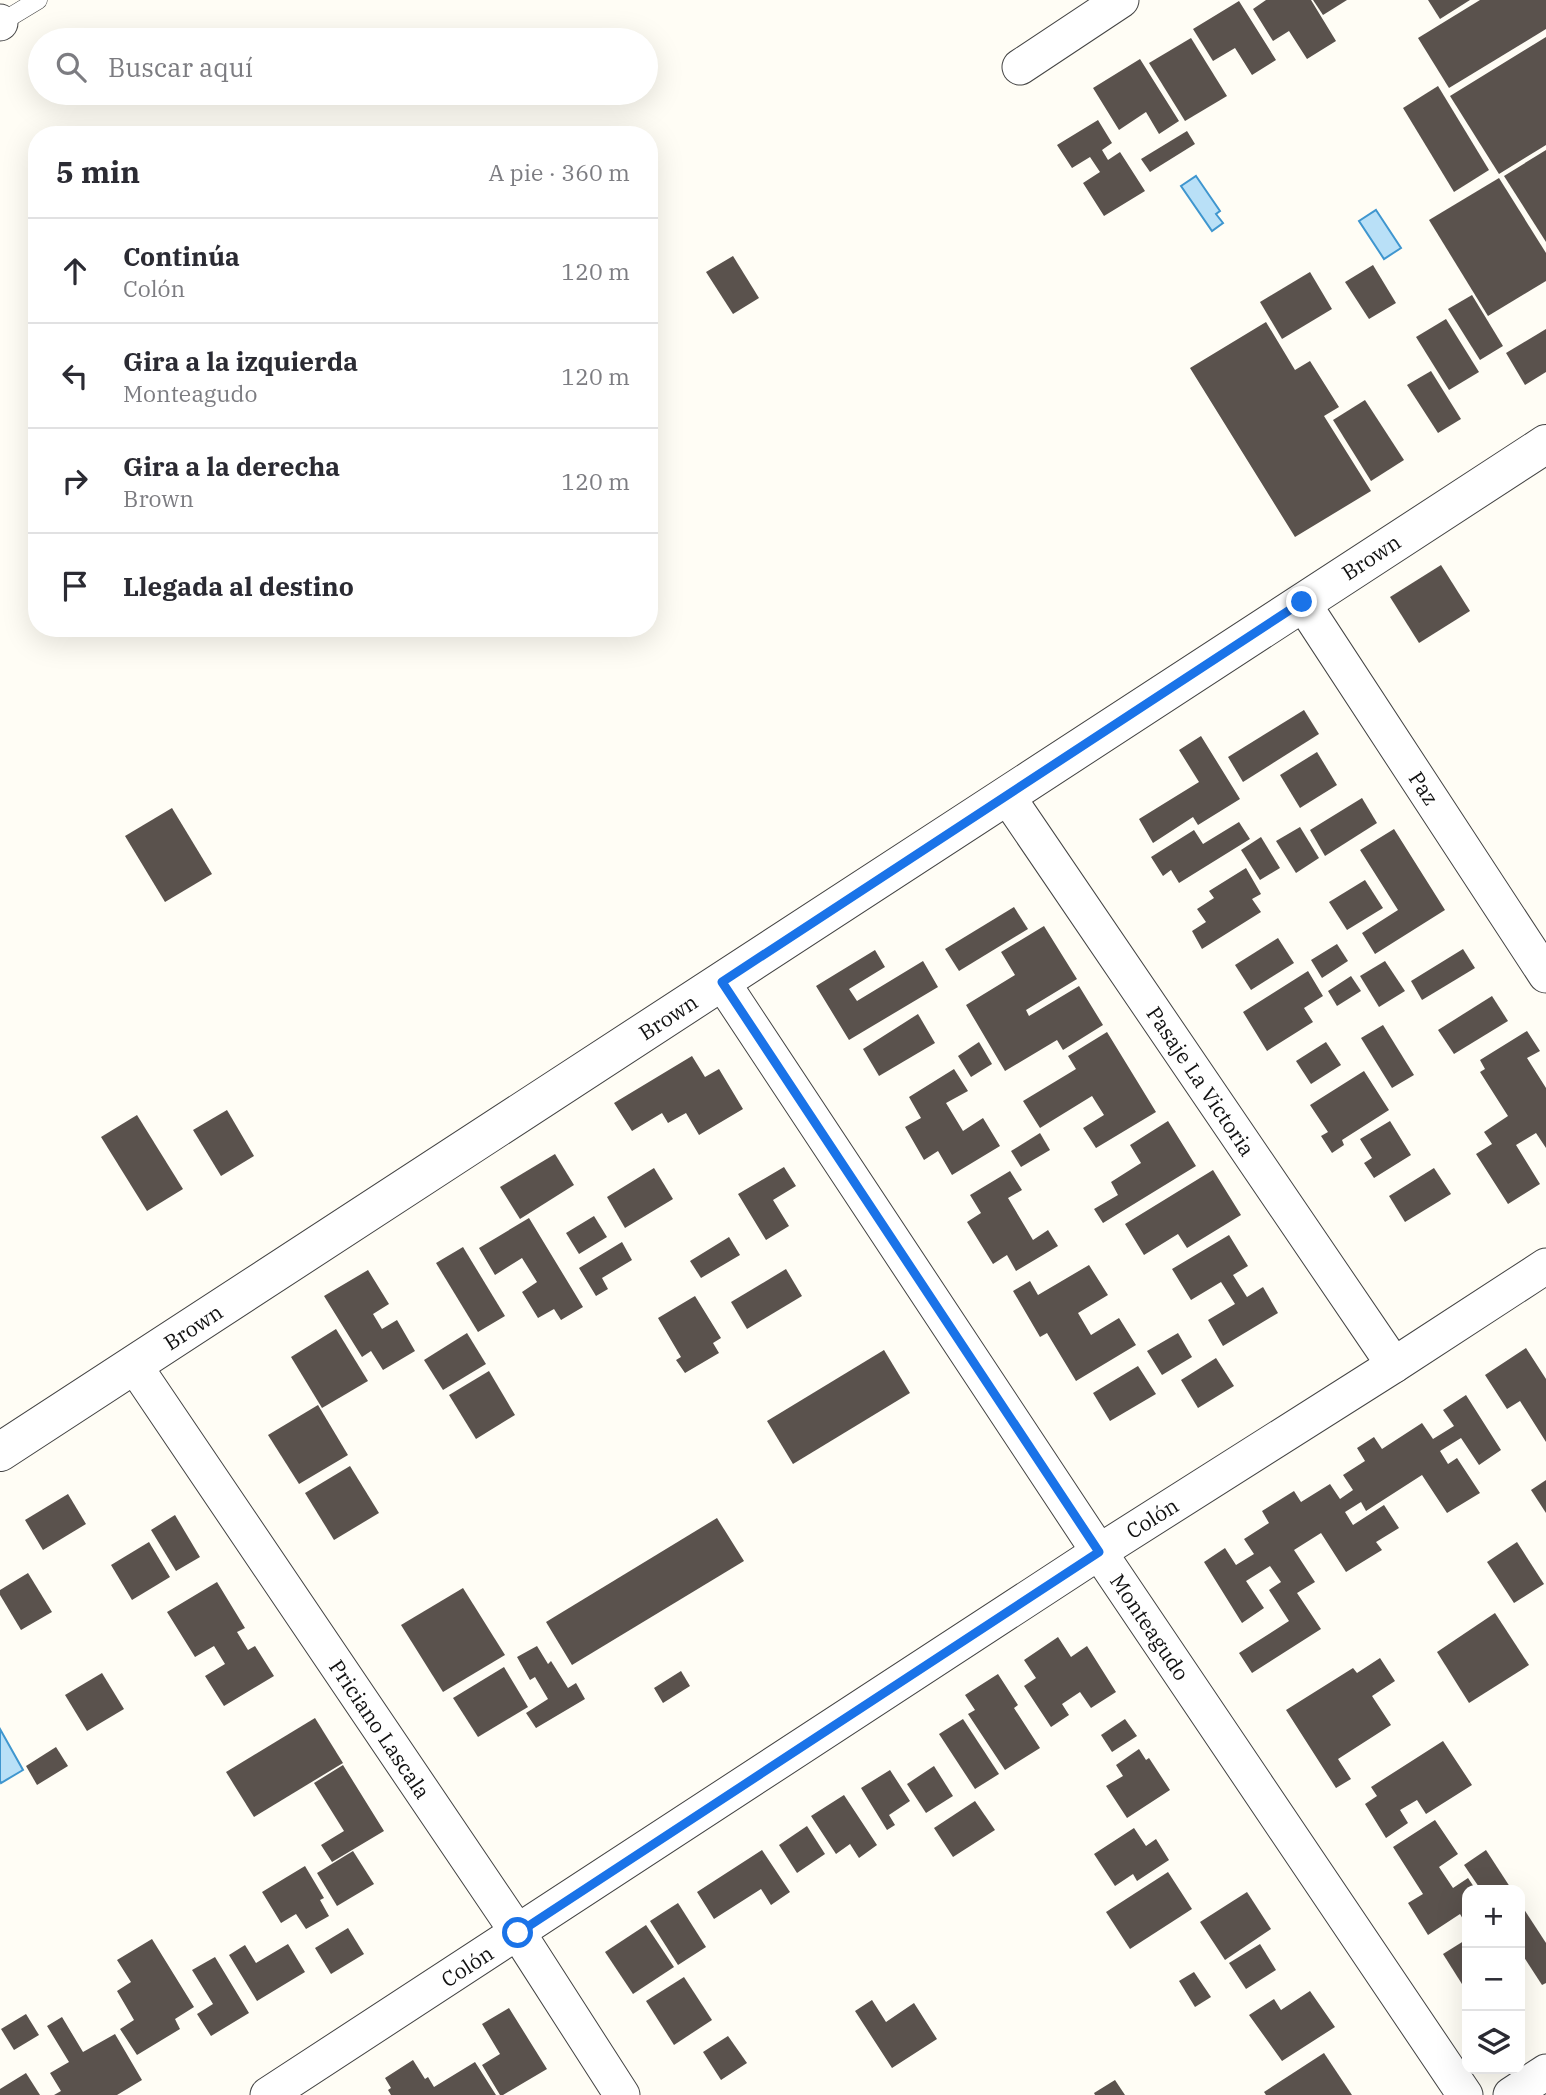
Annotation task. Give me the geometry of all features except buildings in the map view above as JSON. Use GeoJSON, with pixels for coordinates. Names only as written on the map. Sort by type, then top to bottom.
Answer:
{"type":"FeatureCollection","features":[{"type":"Feature","properties":{"kind":"street"},"geometry":{"type":"LineString","coordinates":[[1020,67],[1121,0]]}},
{"type":"Feature","properties":{"kind":"street","name":"Brown"},"geometry":{"type":"LineString","coordinates":[[0,1452],[1546,444]]}},
{"type":"Feature","properties":{"kind":"street","name":"Paz"},"geometry":{"type":"LineString","coordinates":[[1302,602],[1546,975]]}},
{"type":"Feature","properties":{"kind":"street","name":"Pasaje La Victoria"},"geometry":{"type":"LineString","coordinates":[[1007,796],[1394,1365]]}},
{"type":"Feature","properties":{"kind":"street","name":"Monteagudo"},"geometry":{"type":"LineString","coordinates":[[722,982],[1099,1552],[1465,2095]]}},
{"type":"Feature","properties":{"kind":"street","name":"Colón"},"geometry":{"type":"LineString","coordinates":[[268,2095],[1099,1552],[1546,1266]]}},
{"type":"Feature","properties":{"kind":"street","name":"Priciano Lascala"},"geometry":{"type":"LineString","coordinates":[[134,1365],[518,1933],[622,2095]]}},
{"type":"Feature","properties":{"kind":"street"},"geometry":{"type":"LineString","coordinates":[[1511,2095],[1546,2072]]}},
{"type":"Feature","properties":{"kind":"lane"},"geometry":{"type":"LineString","coordinates":[[0,22],[38,0]]}},
{"type":"Feature","properties":{"kind":"water"},"geometry":{"type":"Polygon","coordinates":[[[1196,176],[1220,211],[1216,214],[1223,223],[1212,231],[1181,186],[1196,176]]]}},
{"type":"Feature","properties":{"kind":"water"},"geometry":{"type":"Polygon","coordinates":[[[1376,210],[1401,248],[1384,259],[1359,221],[1376,210]]]}},
{"type":"Feature","properties":{"kind":"water"},"geometry":{"type":"Polygon","coordinates":[[[0,1729],[23,1770],[1,1783],[0,1781],[0,1729]]]}},
{"type":"Feature","properties":{"kind":"route"},"geometry":{"type":"LineString","coordinates":[[518,1933],[1099,1552],[722,982],[1302,602]]}}]}
